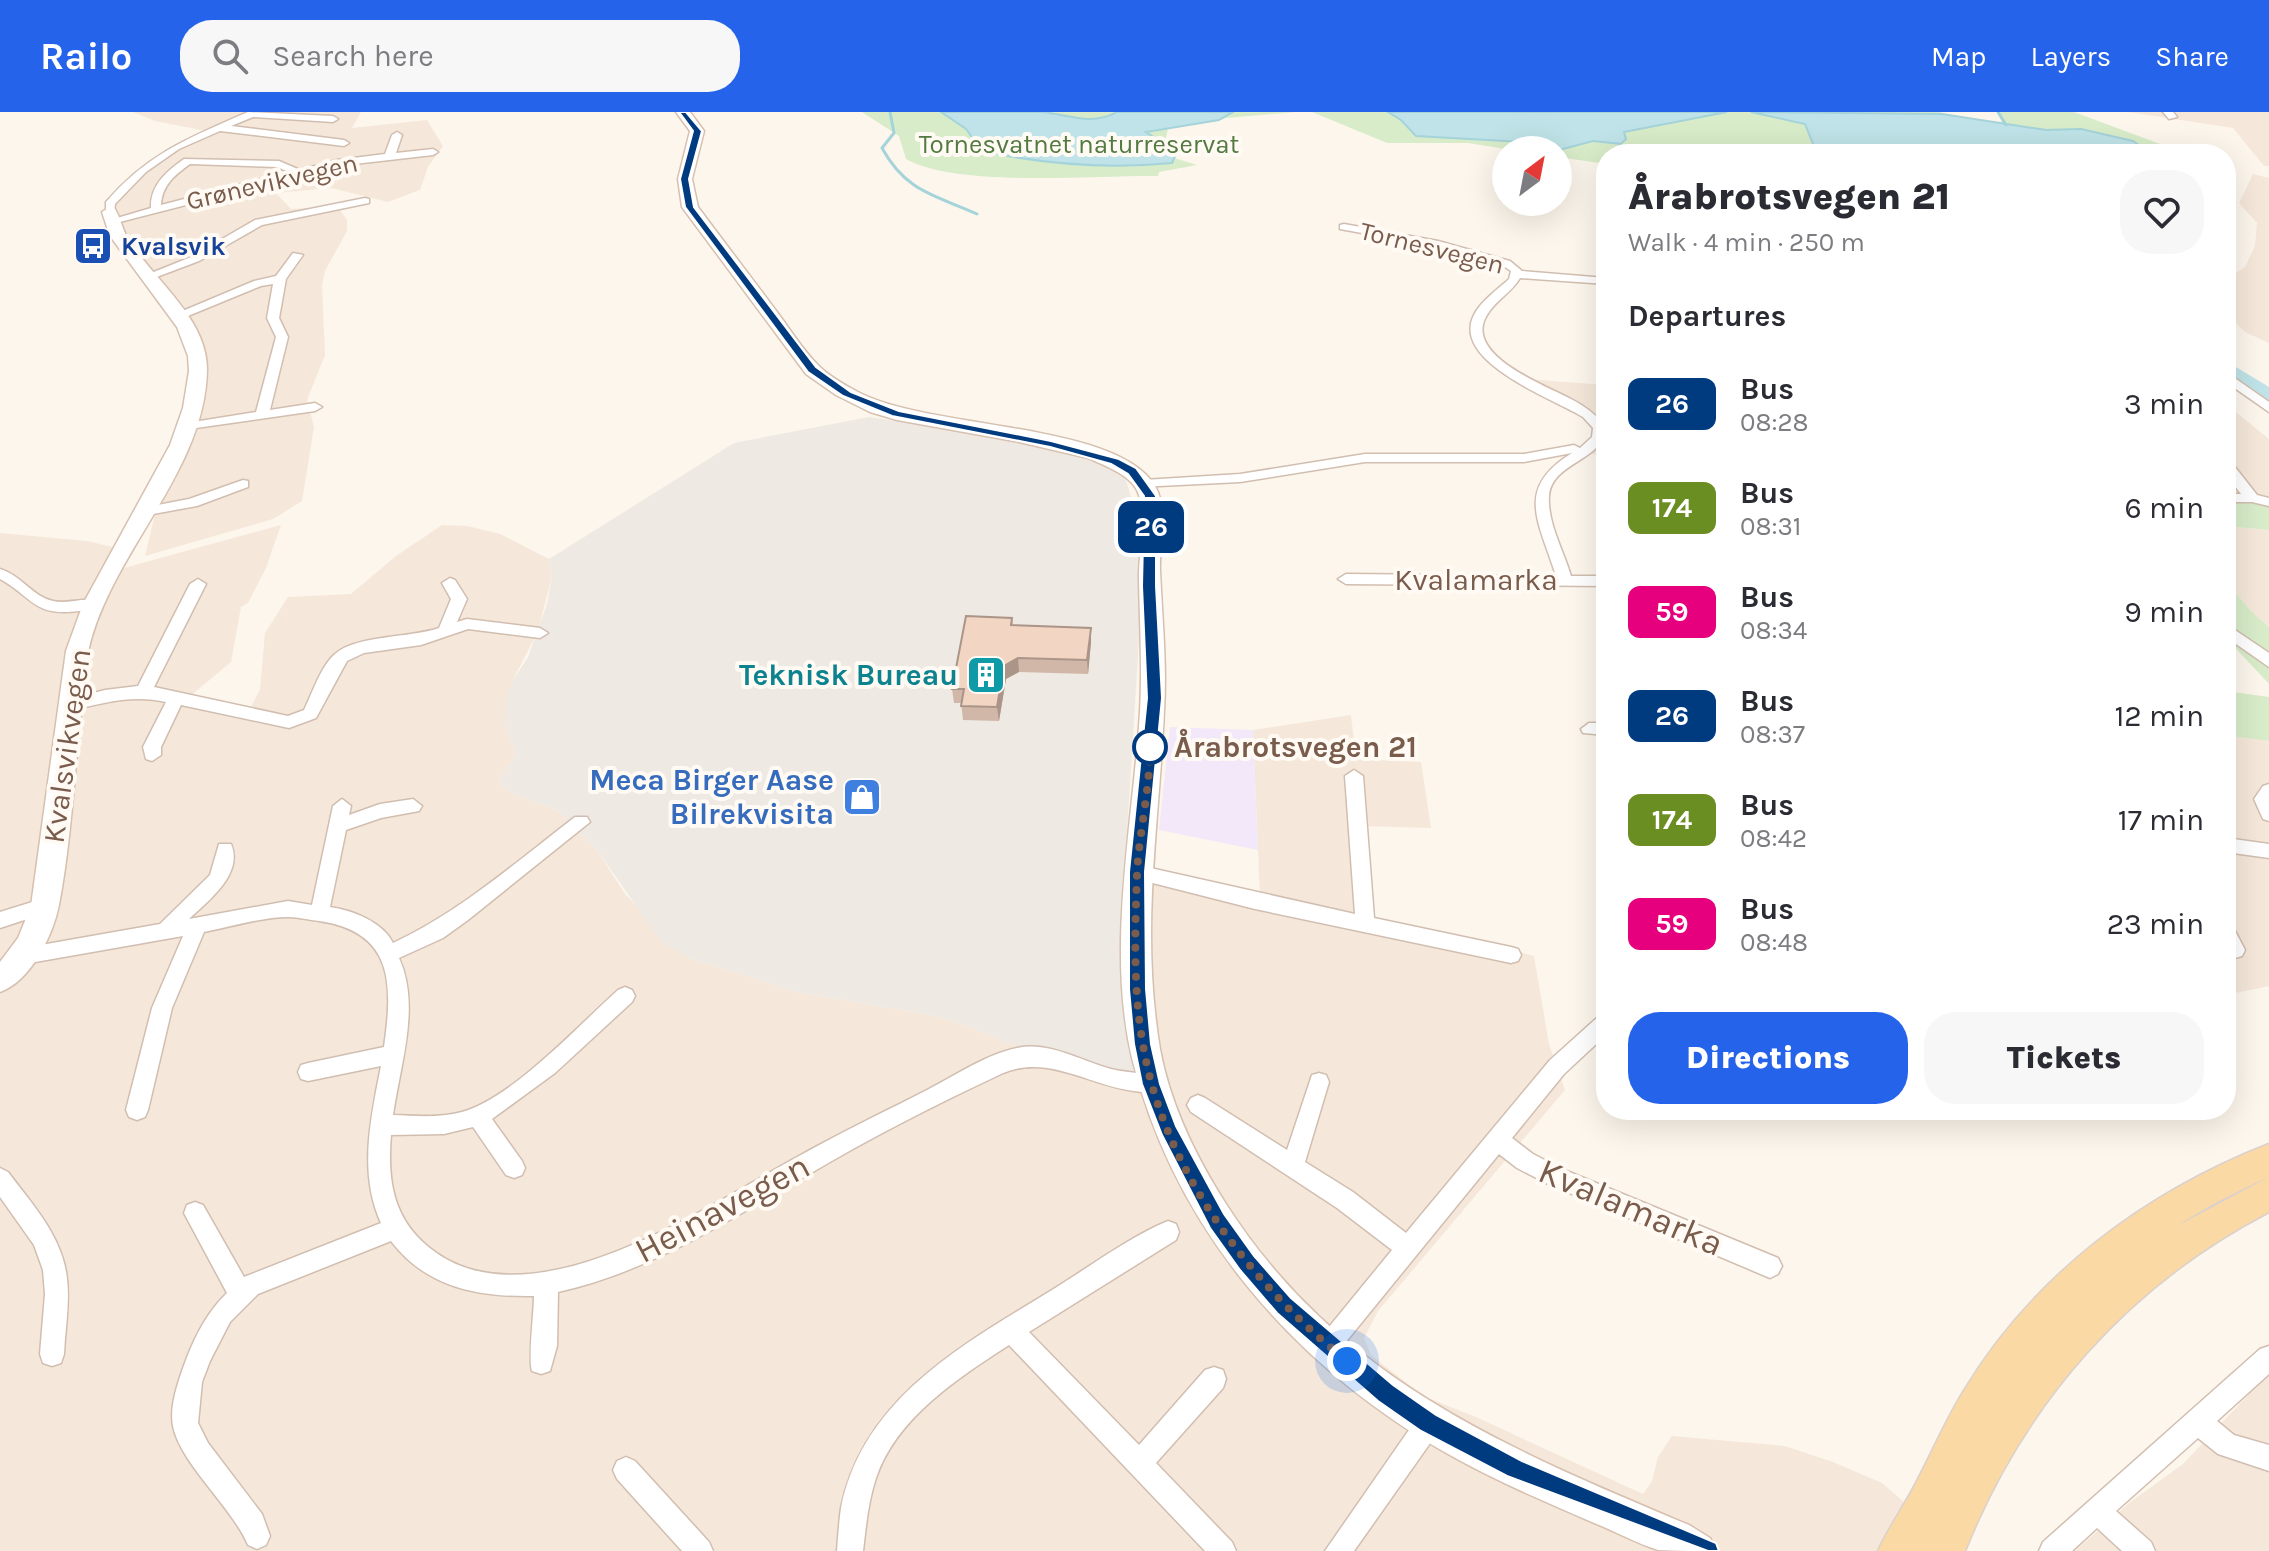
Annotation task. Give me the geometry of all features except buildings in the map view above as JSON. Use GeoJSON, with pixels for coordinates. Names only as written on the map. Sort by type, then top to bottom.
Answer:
{"type":"FeatureCollection","features":[{"type":"Feature","properties":{"kind":"main road"},"geometry":{"type":"LineString","coordinates":[[683,112],[697,131],[685,179],[690,207],[812,370],[839,389],[875,407],[919,420],[1091,453],[1132,471],[1150,496],[1154,698],[1137,872],[1138,989],[1142,1044],[1151,1084],[1168,1129],[1217,1221],[1247,1263],[1284,1305],[1328,1346],[1429,1423],[1515,1469],[1697,1549]]}},
{"type":"Feature","properties":{"kind":"main road"},"geometry":{"type":"LineString","coordinates":[[94,604],[169,468],[187,427],[198,371],[192,341],[179,315],[118,236],[111,216]]}},
{"type":"Feature","properties":{"kind":"main road","name":"Kvalsvikvegen"},"geometry":{"type":"LineString","coordinates":[[0,980],[24,956],[38,932],[45,906],[77,651],[94,604]]}},
{"type":"Feature","properties":{"kind":"main road"},"geometry":{"type":"LineString","coordinates":[[1899,1551],[1915,1528],[1980,1399],[2021,1344],[2075,1284],[2131,1237],[2187,1201],[2269,1160]]}},
{"type":"Feature","properties":{"kind":"main road"},"geometry":{"type":"LineString","coordinates":[[1944,1551],[1957,1515],[2010,1423],[2051,1366],[2103,1306],[2158,1261],[2223,1216],[2269,1194]]}},
{"type":"Feature","properties":{"kind":"street"},"geometry":{"type":"LineString","coordinates":[[218,112],[239,119]]}},
{"type":"Feature","properties":{"kind":"street"},"geometry":{"type":"LineString","coordinates":[[111,216],[110,204],[138,170],[168,150],[218,127],[254,113],[333,119]]}},
{"type":"Feature","properties":{"kind":"street"},"geometry":{"type":"LineString","coordinates":[[218,127],[344,143]]}},
{"type":"Feature","properties":{"kind":"street"},"geometry":{"type":"LineString","coordinates":[[390,156],[397,135]]}},
{"type":"Feature","properties":{"kind":"street","name":"Grønevikvegen"},"geometry":{"type":"LineString","coordinates":[[111,216],[156,209],[337,163],[433,152]]}},
{"type":"Feature","properties":{"kind":"street"},"geometry":{"type":"LineString","coordinates":[[156,209],[155,199],[162,185],[188,161],[279,164],[299,173]]}},
{"type":"Feature","properties":{"kind":"street"},"geometry":{"type":"LineString","coordinates":[[150,276],[195,259],[259,222],[365,201]]}},
{"type":"Feature","properties":{"kind":"street","name":"Tornesvegen"},"geometry":{"type":"LineString","coordinates":[[1344,227],[1409,237],[1464,251],[1506,263],[1517,270],[1517,274]]}},
{"type":"Feature","properties":{"kind":"street"},"geometry":{"type":"LineString","coordinates":[[262,415],[282,337],[273,318],[280,279],[297,255]]}},
{"type":"Feature","properties":{"kind":"street","name":"Tornesvegen"},"geometry":{"type":"LineString","coordinates":[[1517,274],[1596,280]]}},
{"type":"Feature","properties":{"kind":"street","name":"Tornesvegen"},"geometry":{"type":"LineString","coordinates":[[1517,274],[1479,316],[1478,334],[1483,347],[1514,376],[1589,414],[1596,422]]}},
{"type":"Feature","properties":{"kind":"street"},"geometry":{"type":"LineString","coordinates":[[179,315],[258,283],[280,279]]}},
{"type":"Feature","properties":{"kind":"street"},"geometry":{"type":"LineString","coordinates":[[2236,383],[2269,408]]}},
{"type":"Feature","properties":{"kind":"street"},"geometry":{"type":"LineString","coordinates":[[187,427],[315,407]]}},
{"type":"Feature","properties":{"kind":"street","name":"Tornesvegen"},"geometry":{"type":"LineString","coordinates":[[1592,445],[1596,440]]}},
{"type":"Feature","properties":{"kind":"street"},"geometry":{"type":"LineString","coordinates":[[1144,484],[1240,478],[1365,458],[1524,458],[1592,445]]}},
{"type":"Feature","properties":{"kind":"street"},"geometry":{"type":"LineString","coordinates":[[1565,580],[1542,497],[1552,471],[1592,445]]}},
{"type":"Feature","properties":{"kind":"street"},"geometry":{"type":"LineString","coordinates":[[2236,478],[2252,498]]}},
{"type":"Feature","properties":{"kind":"street"},"geometry":{"type":"LineString","coordinates":[[142,512],[192,503],[243,484]]}},
{"type":"Feature","properties":{"kind":"street"},"geometry":{"type":"LineString","coordinates":[[2236,498],[2269,502]]}},
{"type":"Feature","properties":{"kind":"street","name":"Kvalsvikvegen"},"geometry":{"type":"LineString","coordinates":[[0,574],[13,579],[42,604],[63,608],[94,604]]}},
{"type":"Feature","properties":{"kind":"street","name":"Kvalamarka"},"geometry":{"type":"LineString","coordinates":[[1346,579],[1596,581]]}},
{"type":"Feature","properties":{"kind":"street"},"geometry":{"type":"LineString","coordinates":[[445,633],[459,599],[450,583]]}},
{"type":"Feature","properties":{"kind":"street"},"geometry":{"type":"LineString","coordinates":[[144,691],[198,584]]}},
{"type":"Feature","properties":{"kind":"street"},"geometry":{"type":"LineString","coordinates":[[69,705],[144,691],[277,721],[300,720],[316,707],[341,657],[361,648],[421,640],[477,624],[540,633]]}},
{"type":"Feature","properties":{"kind":"street"},"geometry":{"type":"LineString","coordinates":[[2236,636],[2269,661]]}},
{"type":"Feature","properties":{"kind":"street"},"geometry":{"type":"LineString","coordinates":[[152,755],[152,747],[177,697]]}},
{"type":"Feature","properties":{"kind":"street"},"geometry":{"type":"LineString","coordinates":[[1354,776],[1365,925]]}},
{"type":"Feature","properties":{"kind":"street"},"geometry":{"type":"LineString","coordinates":[[2269,791],[2263,799],[2269,814]]}},
{"type":"Feature","properties":{"kind":"street"},"geometry":{"type":"LineString","coordinates":[[320,910],[342,806]]}},
{"type":"Feature","properties":{"kind":"street"},"geometry":{"type":"LineString","coordinates":[[338,826],[395,807],[413,806]]}},
{"type":"Feature","properties":{"kind":"street"},"geometry":{"type":"LineString","coordinates":[[24,956],[259,912],[320,910],[358,923],[375,934],[391,953],[436,932],[461,915],[581,822]]}},
{"type":"Feature","properties":{"kind":"street"},"geometry":{"type":"LineString","coordinates":[[2236,846],[2269,851]]}},
{"type":"Feature","properties":{"kind":"street"},"geometry":{"type":"LineString","coordinates":[[167,929],[219,878],[225,849]]}},
{"type":"Feature","properties":{"kind":"street"},"geometry":{"type":"LineString","coordinates":[[1137,872],[1511,955]]}},
{"type":"Feature","properties":{"kind":"street"},"geometry":{"type":"LineString","coordinates":[[0,920],[45,906]]}},
{"type":"Feature","properties":{"kind":"street"},"geometry":{"type":"LineString","coordinates":[[137,1110],[162,1008],[198,923]]}},
{"type":"Feature","properties":{"kind":"street","name":"Heinavegen"},"geometry":{"type":"LineString","coordinates":[[391,953],[401,1011],[378,1160],[379,1182],[395,1228],[412,1249],[437,1268],[468,1282],[502,1288],[546,1286],[598,1273],[654,1247],[818,1157],[1017,1057],[1042,1056],[1113,1079],[1151,1084]]}},
{"type":"Feature","properties":{"kind":"street"},"geometry":{"type":"LineString","coordinates":[[383,1125],[445,1124],[478,1117],[514,1094],[625,996]]}},
{"type":"Feature","properties":{"kind":"street"},"geometry":{"type":"LineString","coordinates":[[1328,1346],[1557,1067],[1596,1031]]}},
{"type":"Feature","properties":{"kind":"street"},"geometry":{"type":"LineString","coordinates":[[308,1072],[393,1054]]}},
{"type":"Feature","properties":{"kind":"street"},"geometry":{"type":"LineString","coordinates":[[1293,1165],[1319,1082]]}},
{"type":"Feature","properties":{"kind":"street"},"geometry":{"type":"LineString","coordinates":[[1198,1105],[1345,1200],[1408,1248]]}},
{"type":"Feature","properties":{"kind":"street"},"geometry":{"type":"LineString","coordinates":[[478,1117],[514,1168]]}},
{"type":"Feature","properties":{"kind":"street","name":"Kvalamarka"},"geometry":{"type":"LineString","coordinates":[[1497,1140],[1525,1161],[1554,1176],[1770,1266]]}},
{"type":"Feature","properties":{"kind":"street"},"geometry":{"type":"LineString","coordinates":[[0,1179],[40,1234],[53,1260],[52,1354]]}},
{"type":"Feature","properties":{"kind":"street"},"geometry":{"type":"LineString","coordinates":[[195,1213],[240,1293]]}},
{"type":"Feature","properties":{"kind":"street"},"geometry":{"type":"LineString","coordinates":[[257,1536],[253,1523],[199,1452],[185,1425],[190,1382],[200,1355],[222,1314],[240,1293],[260,1280],[395,1228]]}},
{"type":"Feature","properties":{"kind":"street"},"geometry":{"type":"LineString","coordinates":[[850,1551],[857,1492],[868,1460],[885,1431],[923,1389],[1168,1232]]}},
{"type":"Feature","properties":{"kind":"street"},"geometry":{"type":"LineString","coordinates":[[541,1362],[545,1346],[546,1286]]}},
{"type":"Feature","properties":{"kind":"street"},"geometry":{"type":"LineString","coordinates":[[1011,1330],[1223,1551]]}},
{"type":"Feature","properties":{"kind":"street"},"geometry":{"type":"LineString","coordinates":[[2052,1551],[2269,1358]]}},
{"type":"Feature","properties":{"kind":"street"},"geometry":{"type":"LineString","coordinates":[[1139,1464],[1214,1379]]}},
{"type":"Feature","properties":{"kind":"street"},"geometry":{"type":"LineString","coordinates":[[2198,1422],[2227,1445],[2269,1458]]}},
{"type":"Feature","properties":{"kind":"street"},"geometry":{"type":"LineString","coordinates":[[1338,1551],[1429,1423]]}},
{"type":"Feature","properties":{"kind":"street"},"geometry":{"type":"LineString","coordinates":[[626,1470],[700,1551]]}},
{"type":"Feature","properties":{"kind":"street"},"geometry":{"type":"LineString","coordinates":[[2098,1512],[2142,1551]]}},
{"type":"Feature","properties":{"kind":"shaded area"},"geometry":{"type":"Polygon","coordinates":[[[133,112],[361,112],[352,128],[427,120],[443,146],[428,167],[420,190],[388,202],[331,188],[276,193],[291,209],[337,206],[347,220],[347,231],[325,271],[322,285],[325,355],[307,400],[314,427],[302,501],[273,519],[145,556],[174,434],[184,414],[195,349],[120,238],[112,202],[135,171],[206,131],[155,121],[133,112]]]}},
{"type":"Feature","properties":{"kind":"shaded area"},"geometry":{"type":"Polygon","coordinates":[[[2128,112],[2269,112],[2269,166],[2264,166],[2233,128],[2128,112]]]}},
{"type":"Feature","properties":{"kind":"shaded area"},"geometry":{"type":"Polygon","coordinates":[[[2253,174],[2269,178],[2269,343],[2245,332],[2236,323],[2236,273],[2245,267],[2255,246],[2257,223],[2239,203],[2253,174]]]}},
{"type":"Feature","properties":{"kind":"shaded area"},"geometry":{"type":"Polygon","coordinates":[[[1526,379],[1596,384],[1596,426],[1526,379]]]}},
{"type":"Feature","properties":{"kind":"shaded area"},"geometry":{"type":"Polygon","coordinates":[[[2236,412],[2269,439],[2269,503],[2236,503],[2236,412]]]}},
{"type":"Feature","properties":{"kind":"shaded area"},"geometry":{"type":"Polygon","coordinates":[[[869,417],[1049,443],[1123,470],[1145,544],[1125,864],[1140,972],[1149,1085],[1116,1087],[937,1016],[796,992],[689,958],[663,944],[597,850],[557,810],[515,795],[498,783],[516,753],[505,727],[506,699],[513,680],[528,657],[547,604],[552,576],[549,559],[734,443],[869,417]]]}},
{"type":"Feature","properties":{"kind":"shaded area"},"geometry":{"type":"Polygon","coordinates":[[[1596,436],[1596,455],[1585,453],[1596,436]]]}},
{"type":"Feature","properties":{"kind":"shaded area"},"geometry":{"type":"Polygon","coordinates":[[[281,525],[266,568],[248,603],[241,607],[231,662],[182,703],[250,709],[260,689],[265,633],[288,597],[351,594],[396,556],[442,525],[467,526],[500,534],[549,559],[552,576],[538,631],[513,680],[505,727],[516,753],[498,783],[515,795],[557,810],[597,850],[625,894],[689,958],[796,992],[937,1016],[1116,1087],[1140,972],[1125,864],[1260,897],[1253,730],[1351,715],[1356,759],[1421,762],[1431,828],[1359,826],[1363,922],[1498,946],[1534,956],[1549,1044],[1565,1090],[1378,1311],[1364,1338],[1371,1355],[1423,1396],[1643,1494],[1652,1481],[1658,1457],[1672,1436],[1785,1446],[1833,1462],[1882,1483],[1905,1503],[1901,1551],[0,1551],[0,533],[87,541],[121,549],[113,571],[281,525]]]}},
{"type":"Feature","properties":{"kind":"shaded area"},"geometry":{"type":"Polygon","coordinates":[[[2236,527],[2269,530],[2269,627],[2236,593],[2236,527]]]}},
{"type":"Feature","properties":{"kind":"shaded area"},"geometry":{"type":"Polygon","coordinates":[[[1170,727],[1253,730],[1258,850],[1159,830],[1170,727]]]}},
{"type":"Feature","properties":{"kind":"shaded area"},"geometry":{"type":"Polygon","coordinates":[[[2236,737],[2269,741],[2269,986],[2236,993],[2236,737]]]}},
{"type":"Feature","properties":{"kind":"shaded area"},"geometry":{"type":"Polygon","coordinates":[[[2269,1373],[2269,1551],[2075,1551],[2129,1503],[2183,1464],[2269,1373]]]}},
{"type":"Feature","properties":{"kind":"green space","name":"Tornesvatnet naturreservat"},"geometry":{"type":"Polygon","coordinates":[[[862,112],[1296,112],[1169,123],[1161,163],[1174,158],[1197,165],[1159,172],[1158,176],[1028,178],[958,174],[906,159],[899,136],[862,112]]]}},
{"type":"Feature","properties":{"kind":"green space","name":"Tornesvatnet naturreservat"},"geometry":{"type":"Polygon","coordinates":[[[1312,112],[1939,112],[1991,124],[2002,122],[1997,112],[2074,112],[2160,144],[1596,144],[1596,163],[1572,159],[1572,136],[1492,136],[1492,147],[1468,143],[1387,143],[1312,112]]]}},
{"type":"Feature","properties":{"kind":"green space"},"geometry":{"type":"Polygon","coordinates":[[[2236,503],[2269,503],[2269,530],[2236,527],[2236,503]]]}},
{"type":"Feature","properties":{"kind":"green space"},"geometry":{"type":"Polygon","coordinates":[[[2236,593],[2269,627],[2269,684],[2236,649],[2236,593]]]}},
{"type":"Feature","properties":{"kind":"green space"},"geometry":{"type":"Polygon","coordinates":[[[2236,692],[2269,697],[2269,741],[2236,737],[2236,692]]]}},
{"type":"Feature","properties":{"kind":"water"},"geometry":{"type":"Polygon","coordinates":[[[941,112],[1043,112],[1089,119],[1117,112],[1233,112],[1219,120],[1146,132],[1177,152],[1172,163],[1101,165],[1053,162],[982,151],[966,129],[941,112]]]}},
{"type":"Feature","properties":{"kind":"water"},"geometry":{"type":"Polygon","coordinates":[[[1388,112],[1727,112],[1624,132],[1626,139],[1621,144],[1593,141],[1572,147],[1572,136],[1492,136],[1492,140],[1416,136],[1388,112]]]}},
{"type":"Feature","properties":{"kind":"water"},"geometry":{"type":"Polygon","coordinates":[[[1751,112],[1942,114],[2046,130],[2081,129],[2137,144],[1813,144],[1805,124],[1751,112]]]}},
{"type":"Feature","properties":{"kind":"waterway"},"geometry":{"type":"LineString","coordinates":[[890,112],[894,133],[882,148],[891,163],[923,190],[977,214]]}},
{"type":"Feature","properties":{"kind":"waterway"},"geometry":{"type":"LineString","coordinates":[[1998,112],[2006,125]]}},
{"type":"Feature","properties":{"kind":"waterway"},"geometry":{"type":"LineString","coordinates":[[2236,375],[2269,397]]}},
{"type":"Feature","properties":{"kind":"bus line","name":"26"},"geometry":{"type":"LineString","coordinates":[[683,112],[697,131],[685,179],[685,193],[690,207],[812,370],[847,394],[896,414],[1091,453],[1132,471],[1150,496],[1149,586],[1154,698],[1137,872],[1138,989],[1142,1044],[1151,1084],[1168,1129],[1217,1221],[1247,1263],[1284,1305],[1328,1346],[1429,1423],[1515,1469],[1708,1551]]}},
{"type":"Feature","properties":{"kind":"place","name":"Kvalsvik"},"geometry":{"type":"Point","coordinates":[93,246]}},
{"type":"Feature","properties":{"kind":"place","name":"Teknisk Bureau"},"geometry":{"type":"Point","coordinates":[986,675]}},
{"type":"Feature","properties":{"kind":"place","name":"Årabrotsvegen 21"},"geometry":{"type":"Point","coordinates":[1150,747]}},
{"type":"Feature","properties":{"kind":"place","name":"Meca Birger Aase Bilrekvisita"},"geometry":{"type":"Point","coordinates":[862,797]}},
{"type":"Feature","properties":{"kind":"route"},"geometry":{"type":"LineString","coordinates":[[1150,747],[1137,872],[1137,930],[1142,1044],[1151,1084],[1168,1129],[1217,1221],[1247,1263],[1284,1305],[1347,1361]]}}]}
